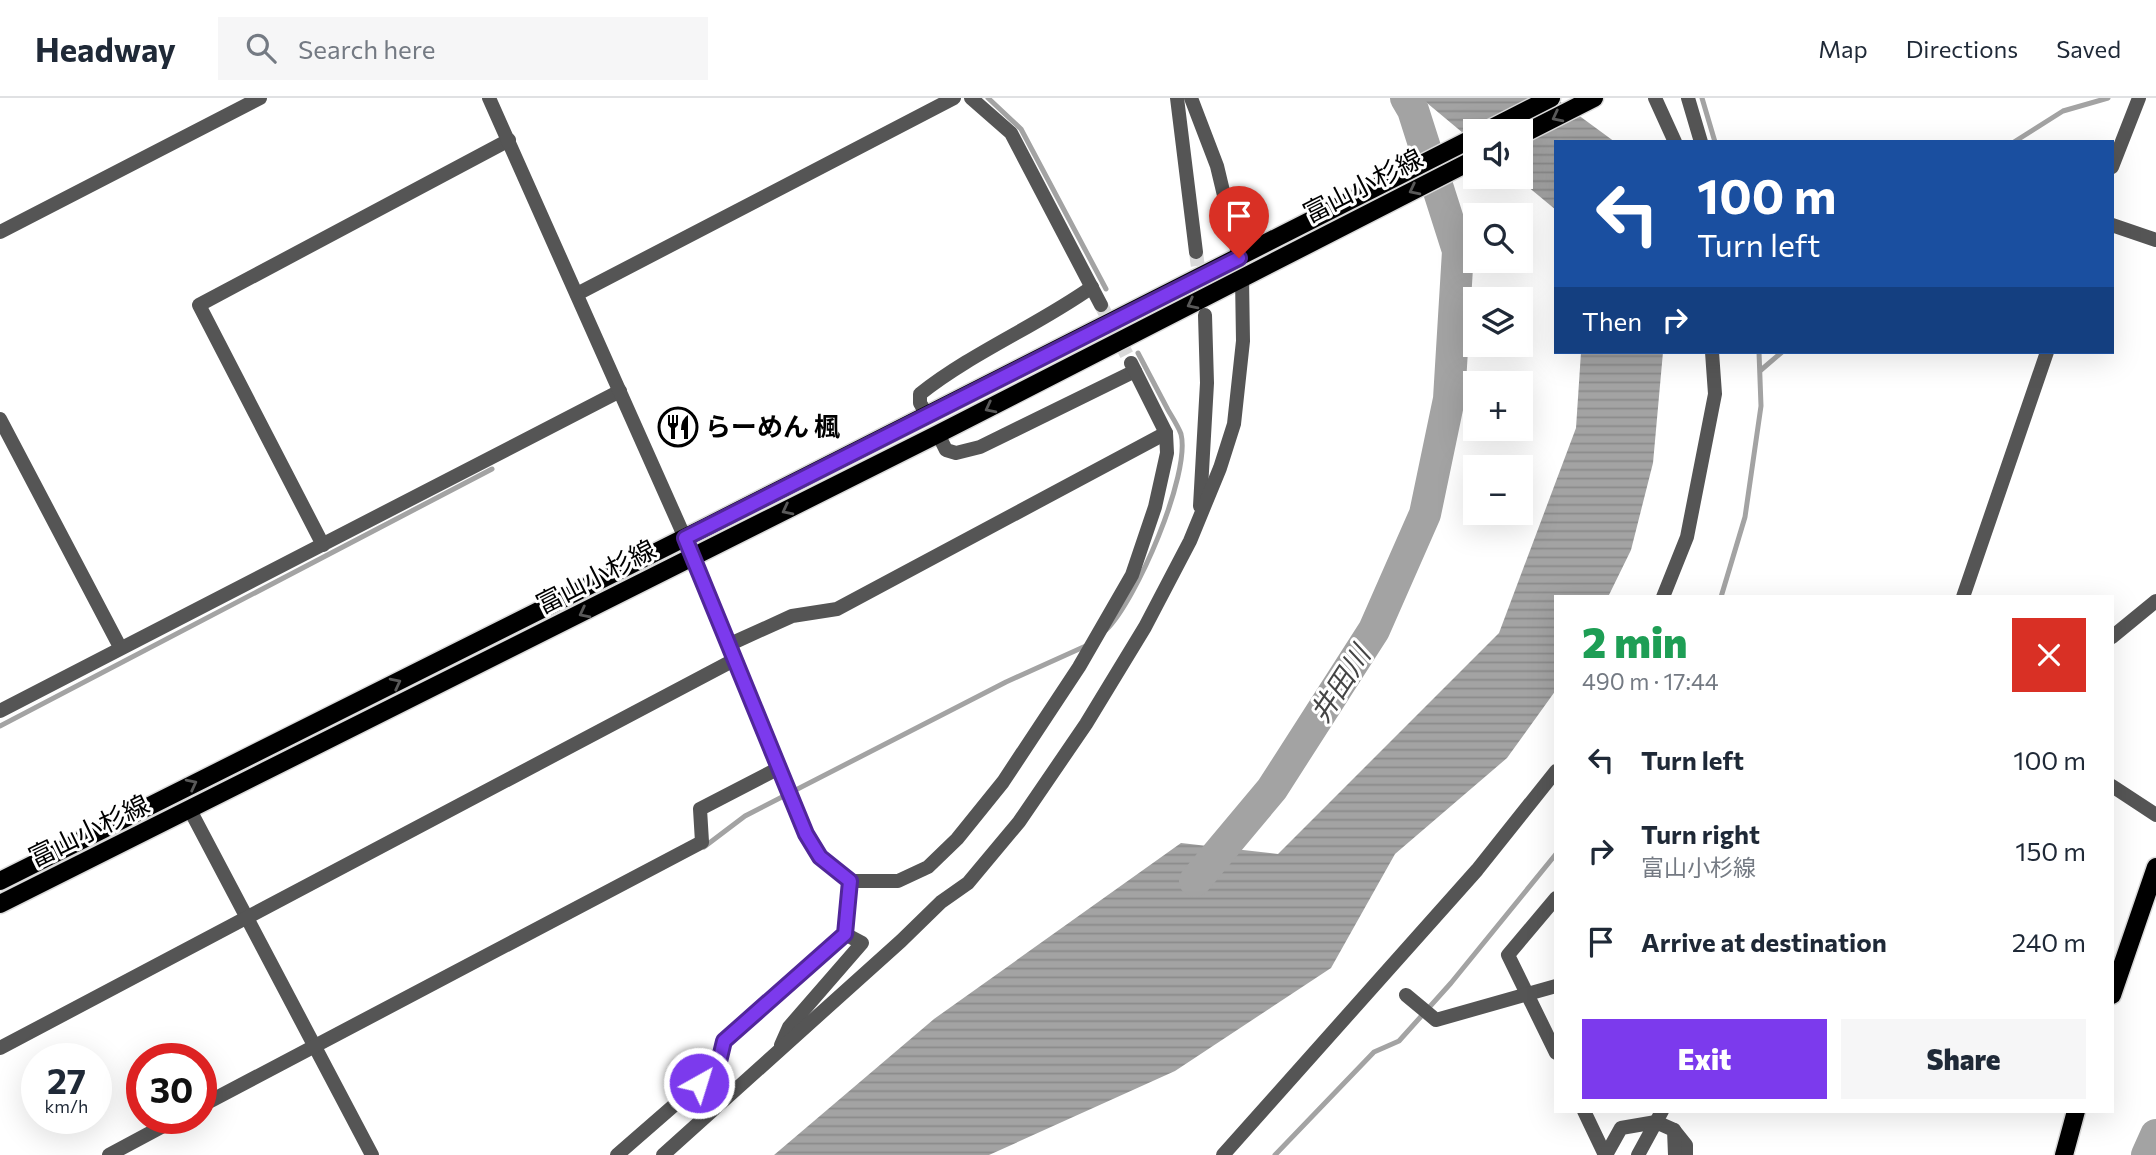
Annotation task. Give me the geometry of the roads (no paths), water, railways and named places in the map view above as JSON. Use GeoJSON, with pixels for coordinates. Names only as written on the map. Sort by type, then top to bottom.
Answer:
{"type":"FeatureCollection","features":[{"type":"Feature","properties":{"kind":"main road"},"geometry":{"type":"LineString","coordinates":[[1510,119],[1551,98]]}},
{"type":"Feature","properties":{"kind":"main road"},"geometry":{"type":"LineString","coordinates":[[1533,129],[1594,98]]}},
{"type":"Feature","properties":{"kind":"main road","name":"富山小杉線"},"geometry":{"type":"LineString","coordinates":[[0,881],[685,538],[1463,143]]}},
{"type":"Feature","properties":{"kind":"main road","name":"富山小杉線"},"geometry":{"type":"LineString","coordinates":[[0,904],[938,434],[1463,165]]}},
{"type":"Feature","properties":{"kind":"main road"},"geometry":{"type":"LineString","coordinates":[[2114,989],[2156,867]]}},
{"type":"Feature","properties":{"kind":"main road"},"geometry":{"type":"LineString","coordinates":[[2064,1155],[2075,1113]]}},
{"type":"Feature","properties":{"kind":"street"},"geometry":{"type":"LineString","coordinates":[[0,232],[260,98]]}},
{"type":"Feature","properties":{"kind":"street"},"geometry":{"type":"LineString","coordinates":[[489,98],[685,538],[806,834],[820,857],[850,881],[898,881],[928,867],[957,839],[1003,782],[1079,667],[1132,575],[1155,507],[1167,453],[1166,433],[1133,367],[979,447],[956,453],[946,450],[938,434]]}},
{"type":"Feature","properties":{"kind":"street"},"geometry":{"type":"LineString","coordinates":[[577,294],[954,98]]}},
{"type":"Feature","properties":{"kind":"street"},"geometry":{"type":"LineString","coordinates":[[971,98],[1011,132],[1101,305]]}},
{"type":"Feature","properties":{"kind":"street"},"geometry":{"type":"LineString","coordinates":[[1177,98],[1196,252]]}},
{"type":"Feature","properties":{"kind":"street"},"geometry":{"type":"LineString","coordinates":[[1191,98],[1217,166],[1243,256]]}},
{"type":"Feature","properties":{"kind":"street"},"geometry":{"type":"LineString","coordinates":[[1655,98],[1674,140]]}},
{"type":"Feature","properties":{"kind":"street"},"geometry":{"type":"LineString","coordinates":[[1688,98],[1700,140]]}},
{"type":"Feature","properties":{"kind":"street"},"geometry":{"type":"LineString","coordinates":[[2114,162],[2139,98]]}},
{"type":"Feature","properties":{"kind":"street"},"geometry":{"type":"LineString","coordinates":[[323,545],[199,305],[509,140]]}},
{"type":"Feature","properties":{"kind":"street"},"geometry":{"type":"LineString","coordinates":[[2114,226],[2156,240]]}},
{"type":"Feature","properties":{"kind":"street"},"geometry":{"type":"LineString","coordinates":[[663,1155],[941,902],[968,883],[1019,822],[1086,724],[1145,627],[1199,518],[1220,468],[1234,424],[1247,275]]}},
{"type":"Feature","properties":{"kind":"street"},"geometry":{"type":"LineString","coordinates":[[927,415],[920,403],[920,394],[947,373],[1062,309],[1092,287]]}},
{"type":"Feature","properties":{"kind":"street"},"geometry":{"type":"LineString","coordinates":[[1199,518],[1207,383],[1205,315]]}},
{"type":"Feature","properties":{"kind":"street"},"geometry":{"type":"LineString","coordinates":[[1664,595],[1687,537],[1716,394],[1712,354]]}},
{"type":"Feature","properties":{"kind":"street"},"geometry":{"type":"LineString","coordinates":[[1964,595],[2046,354]]}},
{"type":"Feature","properties":{"kind":"street"},"geometry":{"type":"LineString","coordinates":[[0,710],[620,391]]}},
{"type":"Feature","properties":{"kind":"street"},"geometry":{"type":"LineString","coordinates":[[0,419],[120,647]]}},
{"type":"Feature","properties":{"kind":"street"},"geometry":{"type":"LineString","coordinates":[[728,645],[792,617],[837,610],[1166,433]]}},
{"type":"Feature","properties":{"kind":"street"},"geometry":{"type":"LineString","coordinates":[[2114,635],[2156,601]]}},
{"type":"Feature","properties":{"kind":"street"},"geometry":{"type":"LineString","coordinates":[[0,1048],[734,660]]}},
{"type":"Feature","properties":{"kind":"street"},"geometry":{"type":"LineString","coordinates":[[217,1098],[702,842],[700,808],[779,768]]}},
{"type":"Feature","properties":{"kind":"street"},"geometry":{"type":"LineString","coordinates":[[1223,1155],[1477,870],[1554,774]]}},
{"type":"Feature","properties":{"kind":"street"},"geometry":{"type":"LineString","coordinates":[[2114,787],[2156,815]]}},
{"type":"Feature","properties":{"kind":"street"},"geometry":{"type":"LineString","coordinates":[[190,810],[372,1155]]}},
{"type":"Feature","properties":{"kind":"street"},"geometry":{"type":"LineString","coordinates":[[617,1155],[718,1066],[724,1041],[845,934],[850,881]]}},
{"type":"Feature","properties":{"kind":"street"},"geometry":{"type":"LineString","coordinates":[[1554,900],[1508,955],[1554,1050]]}},
{"type":"Feature","properties":{"kind":"street"},"geometry":{"type":"LineString","coordinates":[[777,1053],[789,1027],[862,943],[845,934]]}},
{"type":"Feature","properties":{"kind":"street"},"geometry":{"type":"LineString","coordinates":[[1406,995],[1436,1020],[1554,987]]}},
{"type":"Feature","properties":{"kind":"street"},"geometry":{"type":"LineString","coordinates":[[1585,1113],[1605,1155]]}},
{"type":"Feature","properties":{"kind":"street"},"geometry":{"type":"LineString","coordinates":[[1605,1155],[1621,1128],[1659,1117]]}},
{"type":"Feature","properties":{"kind":"street"},"geometry":{"type":"LineString","coordinates":[[1659,1117],[1686,1145],[1686,1155]]}},
{"type":"Feature","properties":{"kind":"street"},"geometry":{"type":"LineString","coordinates":[[1639,1155],[1659,1117]]}},
{"type":"Feature","properties":{"kind":"street"},"geometry":{"type":"LineString","coordinates":[[1674,1130],[1675,1155]]}},
{"type":"Feature","properties":{"kind":"street"},"geometry":{"type":"LineString","coordinates":[[109,1155],[148,1134]]}},
{"type":"Feature","properties":{"kind":"waterway"},"geometry":{"type":"LineString","coordinates":[[988,98],[1021,129],[1106,289]]}},
{"type":"Feature","properties":{"kind":"waterway","name":"井田川"},"geometry":{"type":"LineString","coordinates":[[1195,881],[1272,789],[1374,630],[1425,514],[1449,399],[1458,251],[1413,110],[1406,98]]}},
{"type":"Feature","properties":{"kind":"waterway"},"geometry":{"type":"LineString","coordinates":[[1702,98],[1714,140]]}},
{"type":"Feature","properties":{"kind":"waterway"},"geometry":{"type":"LineString","coordinates":[[2017,140],[2063,111],[2108,98]]}},
{"type":"Feature","properties":{"kind":"waterway"},"geometry":{"type":"LineString","coordinates":[[1106,630],[1132,593],[1146,566],[1170,506],[1182,453],[1180,431],[1138,353]]}},
{"type":"Feature","properties":{"kind":"waterway"},"geometry":{"type":"LineString","coordinates":[[1722,595],[1745,517],[1761,406],[1759,354]]}},
{"type":"Feature","properties":{"kind":"waterway"},"geometry":{"type":"LineString","coordinates":[[1761,370],[1780,354]]}},
{"type":"Feature","properties":{"kind":"waterway"},"geometry":{"type":"LineString","coordinates":[[0,726],[492,469]]}},
{"type":"Feature","properties":{"kind":"waterway"},"geometry":{"type":"LineString","coordinates":[[704,847],[745,816],[1006,682],[1088,645]]}},
{"type":"Feature","properties":{"kind":"waterway"},"geometry":{"type":"LineString","coordinates":[[1275,1155],[1374,1052],[1399,1041],[1451,983],[1554,856]]}},
{"type":"Feature","properties":{"kind":"waterway"},"geometry":{"type":"LineString","coordinates":[[2147,1155],[2156,1135]]}},
{"type":"Feature","properties":{"kind":"tunnel"},"geometry":{"type":"LineString","coordinates":[[1196,252],[1203,306]]}},
{"type":"Feature","properties":{"kind":"tunnel"},"geometry":{"type":"LineString","coordinates":[[1101,305],[1131,363]]}},
{"type":"Feature","properties":{"kind":"place","name":"らーめん 楓"},"geometry":{"type":"Point","coordinates":[678,427]}}]}
